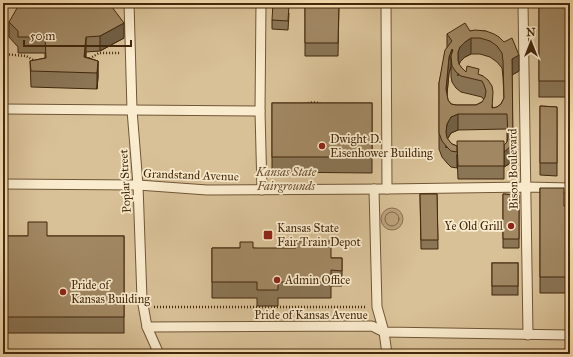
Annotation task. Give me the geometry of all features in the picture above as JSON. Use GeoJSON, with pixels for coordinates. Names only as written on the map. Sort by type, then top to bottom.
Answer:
{"type":"FeatureCollection","features":[{"type":"Feature","properties":{"kind":"lane","name":"Poplar Street"},"geometry":{"type":"LineString","coordinates":[[129,3],[132,110],[138,185],[142,299],[147,327],[159,354]]}},
{"type":"Feature","properties":{"kind":"lane"},"geometry":{"type":"LineString","coordinates":[[261,3],[260,111],[262,190]]}},
{"type":"Feature","properties":{"kind":"lane"},"geometry":{"type":"LineString","coordinates":[[386,3],[387,189]]}},
{"type":"Feature","properties":{"kind":"lane","name":"Bison Boulevard"},"geometry":{"type":"LineString","coordinates":[[523,3],[528,335]]}},
{"type":"Feature","properties":{"kind":"lane"},"geometry":{"type":"LineString","coordinates":[[3,109],[260,111]]}},
{"type":"Feature","properties":{"kind":"lane","name":"Grandstand Avenue"},"geometry":{"type":"LineString","coordinates":[[3,184],[138,185],[207,190],[526,187],[570,188]]}},
{"type":"Feature","properties":{"kind":"lane"},"geometry":{"type":"LineString","coordinates":[[374,189],[378,307],[387,354]]}},
{"type":"Feature","properties":{"kind":"lane","name":"Pride of Kansas Avenue"},"geometry":{"type":"LineString","coordinates":[[147,327],[372,326],[384,332],[570,335]]}},
{"type":"Feature","properties":{"kind":"path"},"geometry":{"type":"LineString","coordinates":[[86,60],[99,53],[131,53]]}},
{"type":"Feature","properties":{"kind":"path"},"geometry":{"type":"LineString","coordinates":[[3,54],[26,56],[39,63]]}},
{"type":"Feature","properties":{"kind":"path"},"geometry":{"type":"LineString","coordinates":[[304,104],[309,102],[317,102],[323,105]]}},
{"type":"Feature","properties":{"kind":"path"},"geometry":{"type":"LineString","coordinates":[[143,306],[378,307]]}},
{"type":"Feature","properties":{"kind":"green space","name":"Kansas State Fairgrounds"},"geometry":{"type":"Polygon","coordinates":[[[3,3],[570,3],[570,354],[3,354],[3,3]]]}},
{"type":"Feature","properties":{"kind":"water"},"geometry":{"type":"Polygon","coordinates":[[[392,208],[400,211],[403,219],[400,227],[392,230],[384,227],[381,219],[384,211],[392,208]]]}},
{"type":"Feature","properties":{"kind":"building"},"geometry":{"type":"Polygon","coordinates":[[[20,3],[31,3],[37,8],[38,3],[109,3],[124,23],[100,36],[86,37],[84,57],[98,61],[97,73],[31,71],[30,61],[46,58],[45,37],[18,37],[18,31],[9,22],[20,3]]]}},
{"type":"Feature","properties":{"kind":"building"},"geometry":{"type":"Polygon","coordinates":[[[273,3],[289,4],[288,21],[272,20],[273,3]]]}},
{"type":"Feature","properties":{"kind":"building"},"geometry":{"type":"Polygon","coordinates":[[[305,3],[339,3],[338,43],[305,43],[305,3]]]}},
{"type":"Feature","properties":{"kind":"building"},"geometry":{"type":"Polygon","coordinates":[[[539,3],[570,3],[570,81],[539,81],[539,3]]]}},
{"type":"Feature","properties":{"kind":"building"},"geometry":{"type":"Polygon","coordinates":[[[465,23],[470,31],[486,31],[499,37],[504,42],[512,38],[519,55],[512,59],[513,139],[509,148],[504,152],[504,145],[507,142],[508,137],[507,114],[458,114],[451,117],[447,124],[446,132],[447,138],[452,144],[457,146],[457,152],[451,151],[442,141],[439,133],[439,83],[445,50],[452,41],[447,34],[465,23]],[[471,38],[460,47],[458,52],[459,64],[466,72],[467,66],[479,69],[478,74],[488,80],[492,86],[492,108],[497,107],[501,104],[504,98],[502,53],[497,46],[490,41],[480,38],[471,38]],[[452,49],[449,57],[446,89],[448,100],[451,104],[456,105],[476,105],[482,102],[485,97],[486,91],[484,85],[482,81],[461,76],[456,72],[452,66],[452,49]]]}},
{"type":"Feature","properties":{"kind":"building","name":"Dwight D. Eisenhower Building"},"geometry":{"type":"Polygon","coordinates":[[[272,103],[372,103],[372,157],[272,157],[272,103]]]}},
{"type":"Feature","properties":{"kind":"building"},"geometry":{"type":"Polygon","coordinates":[[[540,106],[557,107],[557,163],[540,163],[540,106]]]}},
{"type":"Feature","properties":{"kind":"building"},"geometry":{"type":"Polygon","coordinates":[[[457,141],[504,141],[504,166],[458,166],[457,141]]]}},
{"type":"Feature","properties":{"kind":"building"},"geometry":{"type":"Polygon","coordinates":[[[540,188],[564,188],[564,206],[570,206],[570,277],[540,277],[540,188]]]}},
{"type":"Feature","properties":{"kind":"building"},"geometry":{"type":"Polygon","coordinates":[[[420,194],[437,194],[438,240],[421,240],[420,194]]]}},
{"type":"Feature","properties":{"kind":"building","name":"Ye Old Grill"},"geometry":{"type":"Polygon","coordinates":[[[503,194],[519,195],[519,239],[503,239],[503,194]]]}},
{"type":"Feature","properties":{"kind":"building","name":"Pride of Kansas Building"},"geometry":{"type":"Polygon","coordinates":[[[28,222],[47,222],[47,236],[124,236],[124,317],[3,317],[3,236],[28,236],[28,222]]]}},
{"type":"Feature","properties":{"kind":"building"},"geometry":{"type":"Polygon","coordinates":[[[296,241],[331,241],[331,258],[342,258],[342,271],[331,270],[331,282],[278,282],[278,290],[257,290],[257,282],[212,282],[212,248],[240,248],[240,242],[253,242],[253,248],[296,248],[296,241]]]}},
{"type":"Feature","properties":{"kind":"building"},"geometry":{"type":"Polygon","coordinates":[[[492,263],[518,263],[518,286],[492,286],[492,263]]]}},
{"type":"Feature","properties":{"kind":"place","name":"Dwight D. Eisenhower Building"},"geometry":{"type":"Point","coordinates":[322,146]}},
{"type":"Feature","properties":{"kind":"place","name":"Ye Old Grill"},"geometry":{"type":"Point","coordinates":[511,226]}},
{"type":"Feature","properties":{"kind":"place","name":"Kansas State Fair Train Depot"},"geometry":{"type":"Point","coordinates":[268,235]}},
{"type":"Feature","properties":{"kind":"place","name":"Admin Office"},"geometry":{"type":"Point","coordinates":[277,280]}},
{"type":"Feature","properties":{"kind":"place","name":"Pride of Kansas Building"},"geometry":{"type":"Point","coordinates":[63,292]}}]}
